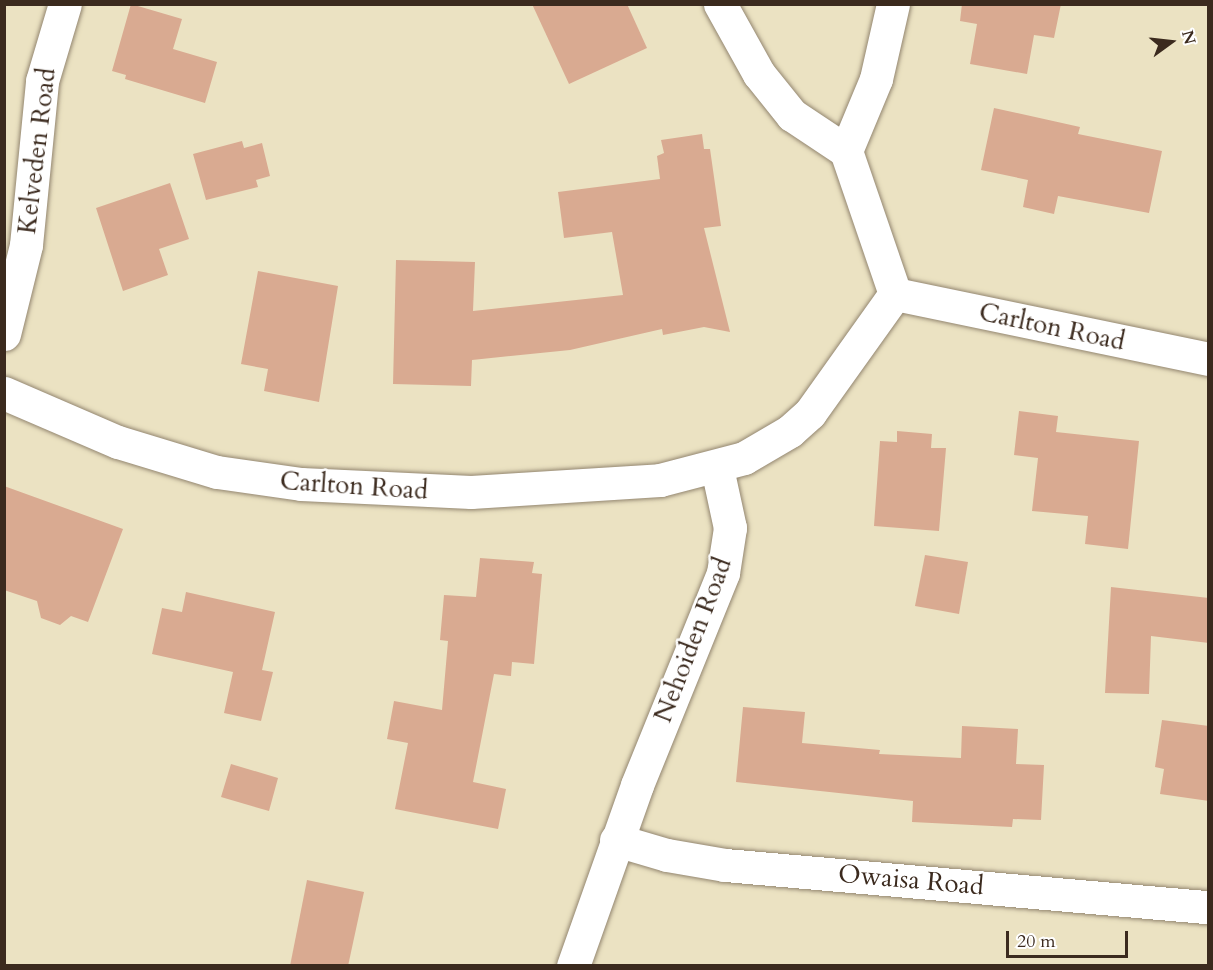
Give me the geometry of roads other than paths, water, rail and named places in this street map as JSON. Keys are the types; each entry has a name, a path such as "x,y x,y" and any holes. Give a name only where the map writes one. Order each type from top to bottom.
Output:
{"street":[{"name":"Kelveden Road","path":"4,334 26,245 42,81 64,4"},
{"path":"717,468 769,445 810,412 895,294 846,151 792,116 753,64 720,4"},
{"path":"846,151 876,79 893,4"},
{"name":"Carlton Road","path":"895,294 1209,359"},
{"name":"Carlton Road","path":"4,393 155,455 217,472 301,484 471,492 627,483 717,468"},
{"name":"Nehoiden Road","path":"573,966 616,840 723,573 730,528 717,468"},
{"name":"Owaisa Road","path":"616,840 667,855 725,865 1209,907"}]}
